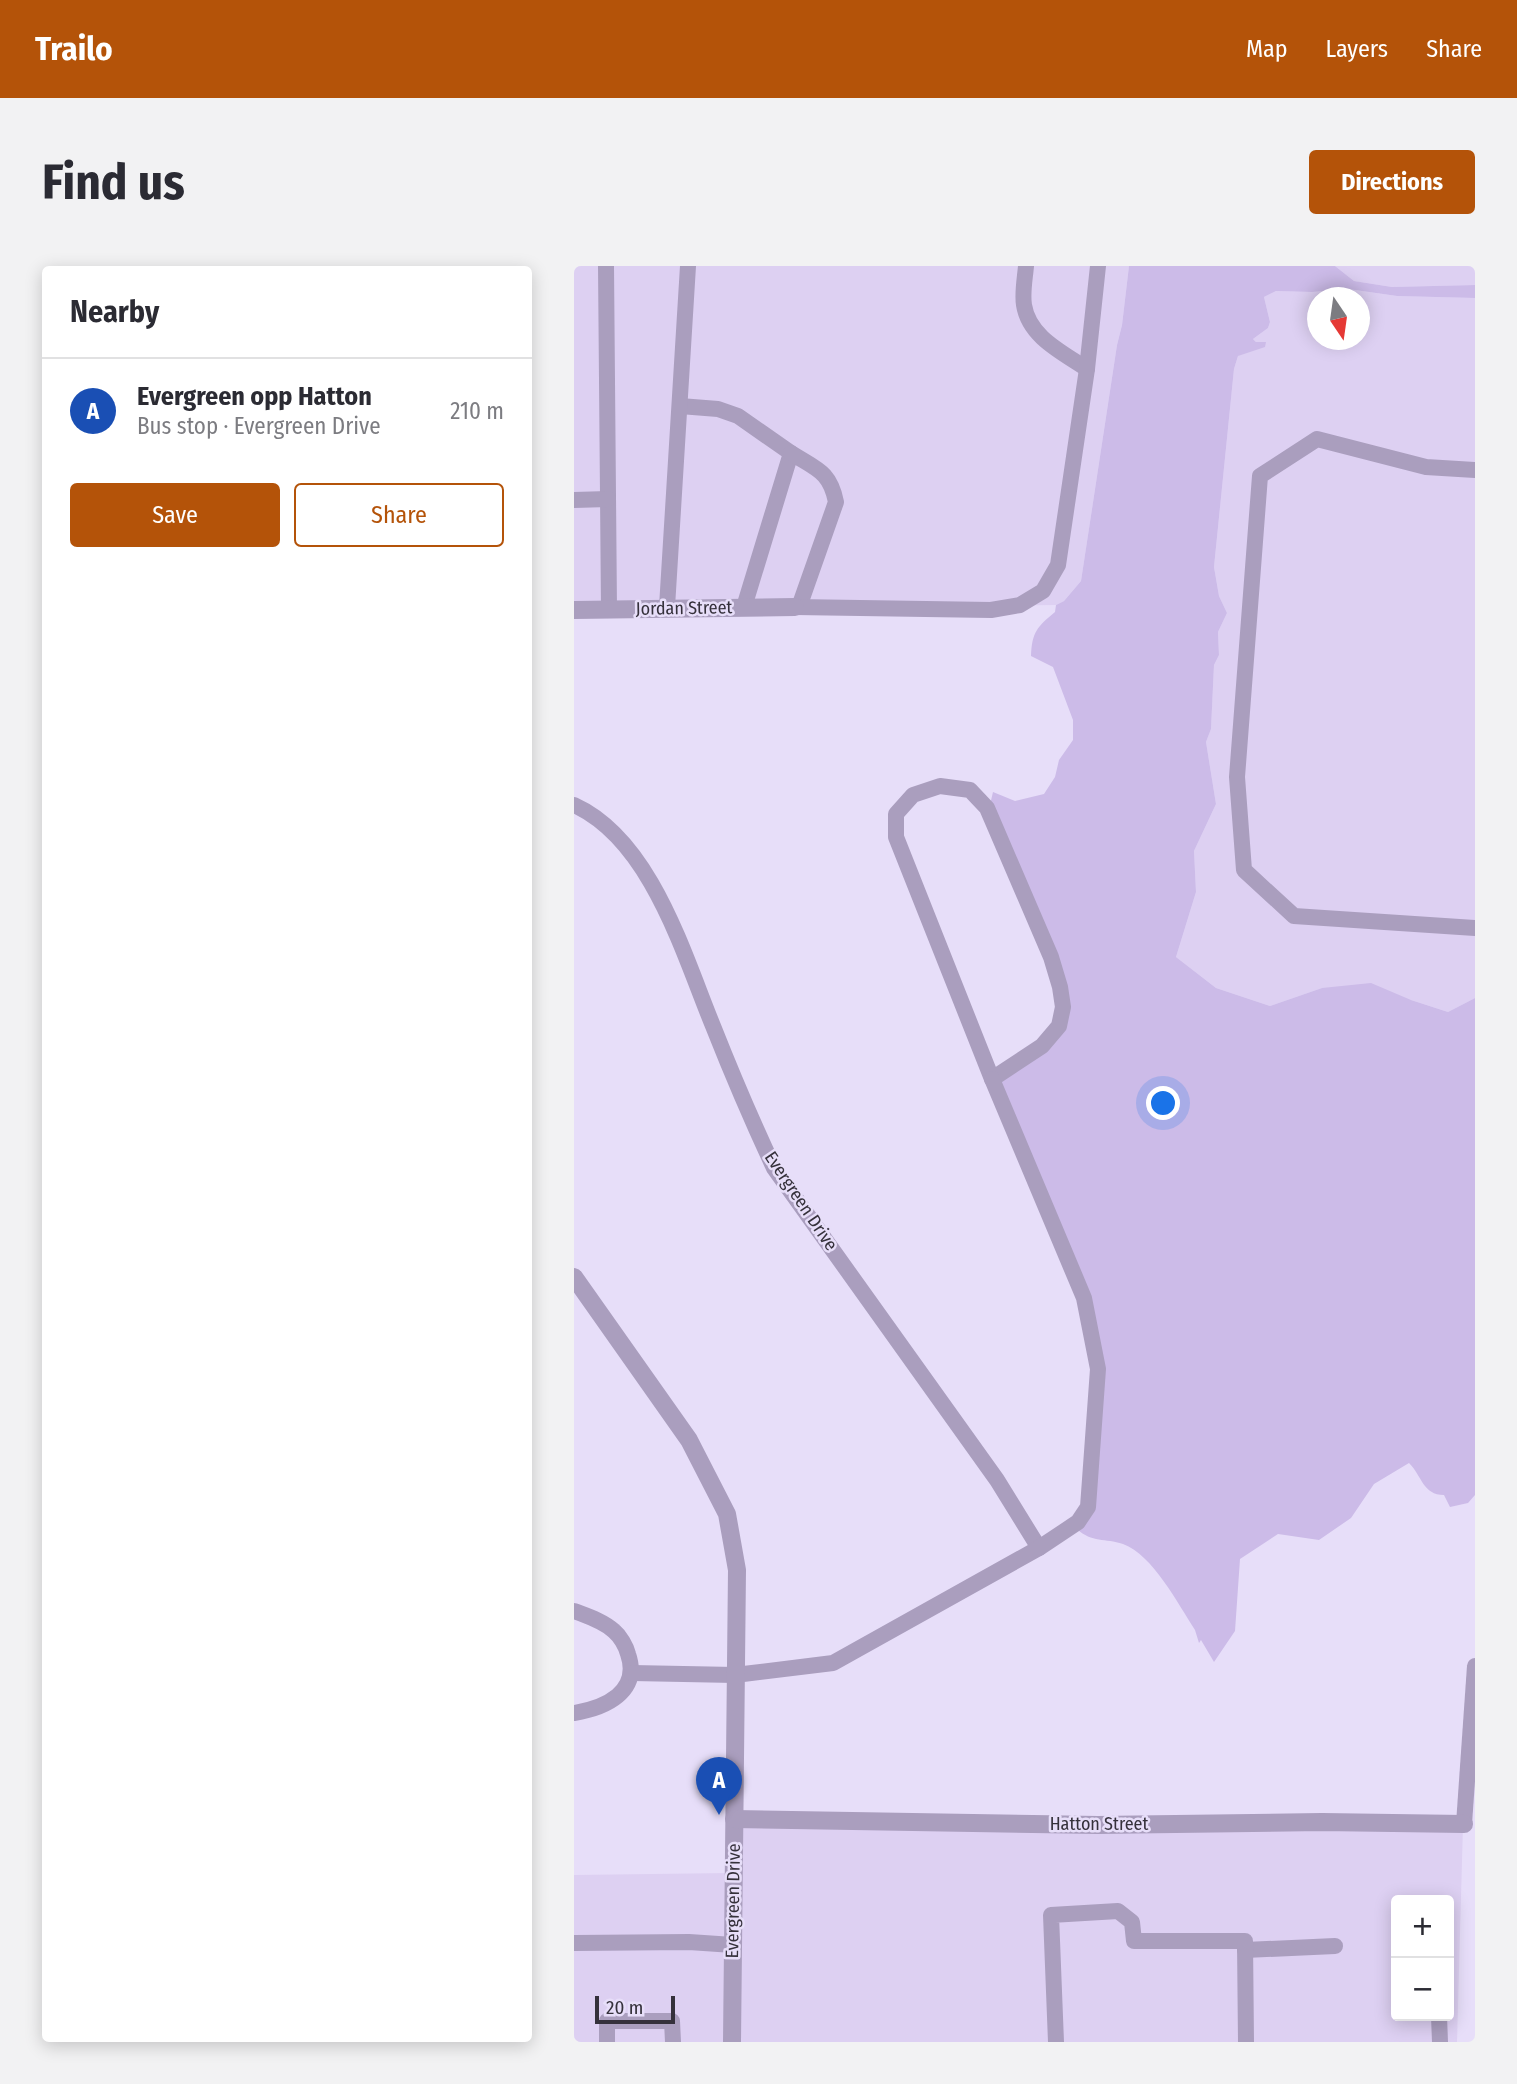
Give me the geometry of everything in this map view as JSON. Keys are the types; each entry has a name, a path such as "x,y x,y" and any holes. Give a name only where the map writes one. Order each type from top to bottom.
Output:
{"street":[{"name":"Jordan Street","path":"574,610 797,607"},
{"name":"Evergreen Drive","path":"574,1277 689,1440 727,1514 737,1570 732,2042"},
{"name":"Hatton Street","path":"734,1819 1098,1825 1322,1822 1464,1824"}],"lane":[{"path":"607,266 609,609"},
{"path":"667,607 688,266"},
{"path":"1026,266 1023,303 1029,323 1041,337 1087,369"},
{"path":"680,406 718,409 738,416 826,475 833,486 836,502 797,607 991,610 1020,606 1043,591 1058,565 1087,369 1098,266"},
{"path":"1475,470 1426,467 1317,439 1260,476 1237,777 1244,870 1294,916 1475,928"},
{"path":"744,607 791,453"},
{"path":"574,499 608,499"},
{"path":"632,1673 735,1675 833,1663 1039,1548 1078,1522 1088,1507 1098,1368 1084,1297 992,1079 897,837 896,814 913,795 940,786 970,790 987,808 1051,957 1060,987 1063,1007 1059,1026 1042,1046 992,1079"},
{"name":"Evergreen Drive","path":"574,805 615,835 645,871 668,916 749,1115 774,1168 989,1469 1039,1548"},
{"path":"574,1611 593,1618 614,1631 626,1648 632,1673 623,1692 595,1709 574,1713"},
{"path":"1464,1824 1475,1666"},
{"path":"1056,2042 1051,1915 1118,1912 1132,1922 1134,1941 1245,1941 1247,2042"},
{"path":"574,1944 689,1942 733,1945"},
{"path":"1245,1950 1335,1946"},
{"path":"607,2042 607,2021 672,2021 673,2042"},
{"path":"1439,2021 1440,2042"}],"shaded area":[{"path":"574,266 1129,266 1081,581 1064,601 1056,605 574,611"},
{"path":"1129,266 1335,266 1354,281 1392,287 1475,285 1475,298 1397,296 1370,292 1370,287 1307,287 1307,292 1276,291 1264,297 1270,322 1268,328 1253,339 1256,342 1266,342 1265,347 1238,356 1234,369 1214,567 1219,596 1227,613 1218,632 1219,655 1214,665 1211,729 1206,742 1216,804 1194,851 1196,892 1176,957 1216,988 1270,1006 1322,988 1371,983 1448,1012 1475,998 1475,1495 1468,1503 1450,1507 1444,1495 1427,1488 1409,1463 1374,1484 1351,1518 1319,1540 1278,1534 1240,1559 1235,1631 1214,1662 1201,1640 1199,1643 1195,1630 1173,1594 1145,1558 1123,1544 1093,1538 1077,1529 1097,1418 1084,1294 995,1080 1045,1046 1064,1001 989,809 993,792 1015,801 1044,794 1055,777 1059,760 1073,740 1073,720 1053,667 1031,656 1034,635 1040,626 1055,612 1056,605 1064,601 1081,581"},
{"path":"1335,266 1475,266 1475,285 1392,287 1354,281"},
{"path":"1276,291 1307,292 1307,350 1370,350 1370,292 1397,296 1475,298 1475,998 1448,1012 1411,1000 1322,988 1270,1006 1216,988 1176,957 1196,892 1194,851 1216,804 1206,742 1211,729 1214,665 1219,655 1218,632 1227,613 1219,596 1214,567 1234,369 1238,356 1256,342 1253,339 1268,328 1270,322 1264,297"},
{"path":"733,1818 1463,1825 1457,2042 574,2042 574,1875 730,1873"}],"place":[{"name":"Evergreen opp Hatton","path":"719,1815"}]}
